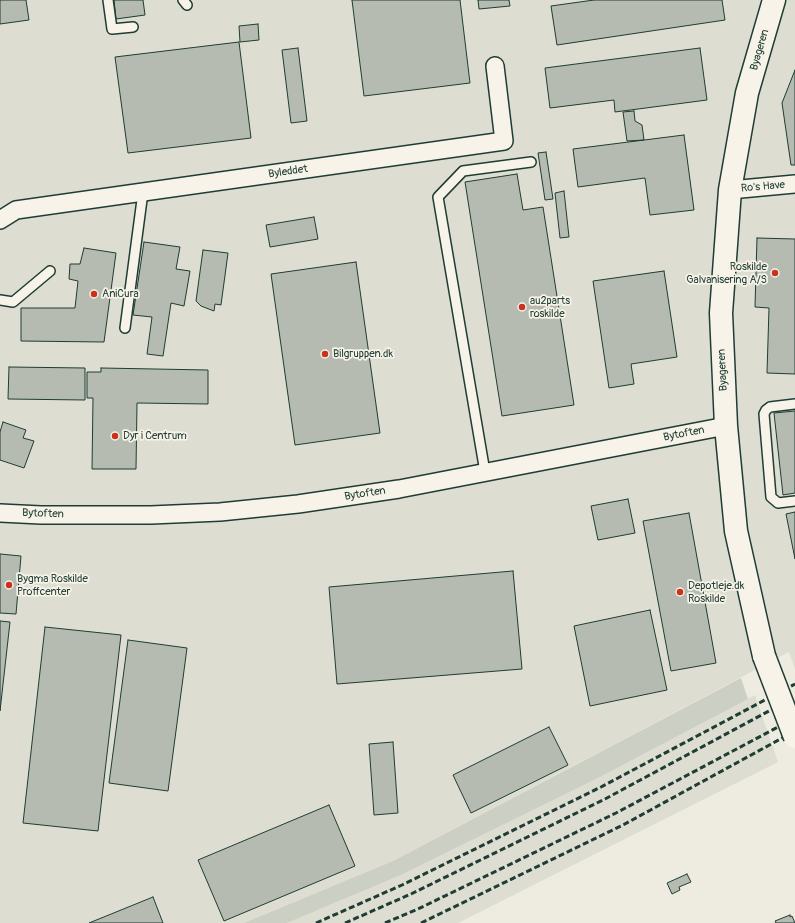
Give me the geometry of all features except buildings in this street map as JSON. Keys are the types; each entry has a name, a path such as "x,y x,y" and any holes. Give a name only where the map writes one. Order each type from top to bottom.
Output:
{"street":[{"name":"Byageren","path":"774,0 747,93 730,190 721,313 726,426 736,531 764,656 795,737"},
{"name":"Byleddet","path":"0,220 16,210 504,141 495,66"},
{"name":"Ro's Have","path":"730,190 795,184"},
{"name":"Bytoften","path":"0,513 56,515 151,515 220,512 298,504 399,488 726,426"}],"lane":[{"path":"108,0 112,29 134,27"},
{"path":"485,472 438,197 463,171 531,162"},
{"path":"125,328 143,192"},
{"path":"0,300 13,302 50,271"},
{"path":"795,404 770,407 764,414 771,497 778,503 795,501"}],"shaded area":[{"path":"0,0 795,0 795,669 789,652 393,861 244,923 0,923"},
{"path":"741,678 748,699 596,779 401,875 287,923 244,923 393,861"},
{"path":"755,695 778,762 458,923 287,923 401,875 596,779"}],"railway":[{"path":"316,923 402,885 601,787 795,684"},
{"path":"345,923 411,894 605,799 795,697"},
{"path":"385,923 418,909 616,813 795,718"},
{"path":"421,923 623,825 795,731"}],"place":[{"name":"Roskilde Galvanisering A/S","path":"775,273"},
{"name":"AniCura","path":"94,294"},
{"name":"au2parts roskilde","path":"522,307"},
{"name":"Bilgruppen.dk","path":"325,354"},
{"name":"Dyr i Centrum","path":"115,436"},
{"name":"Bygma Roskilde Proffcenter","path":"9,585"},
{"name":"Depotleje.dk Roskilde","path":"680,592"}]}
